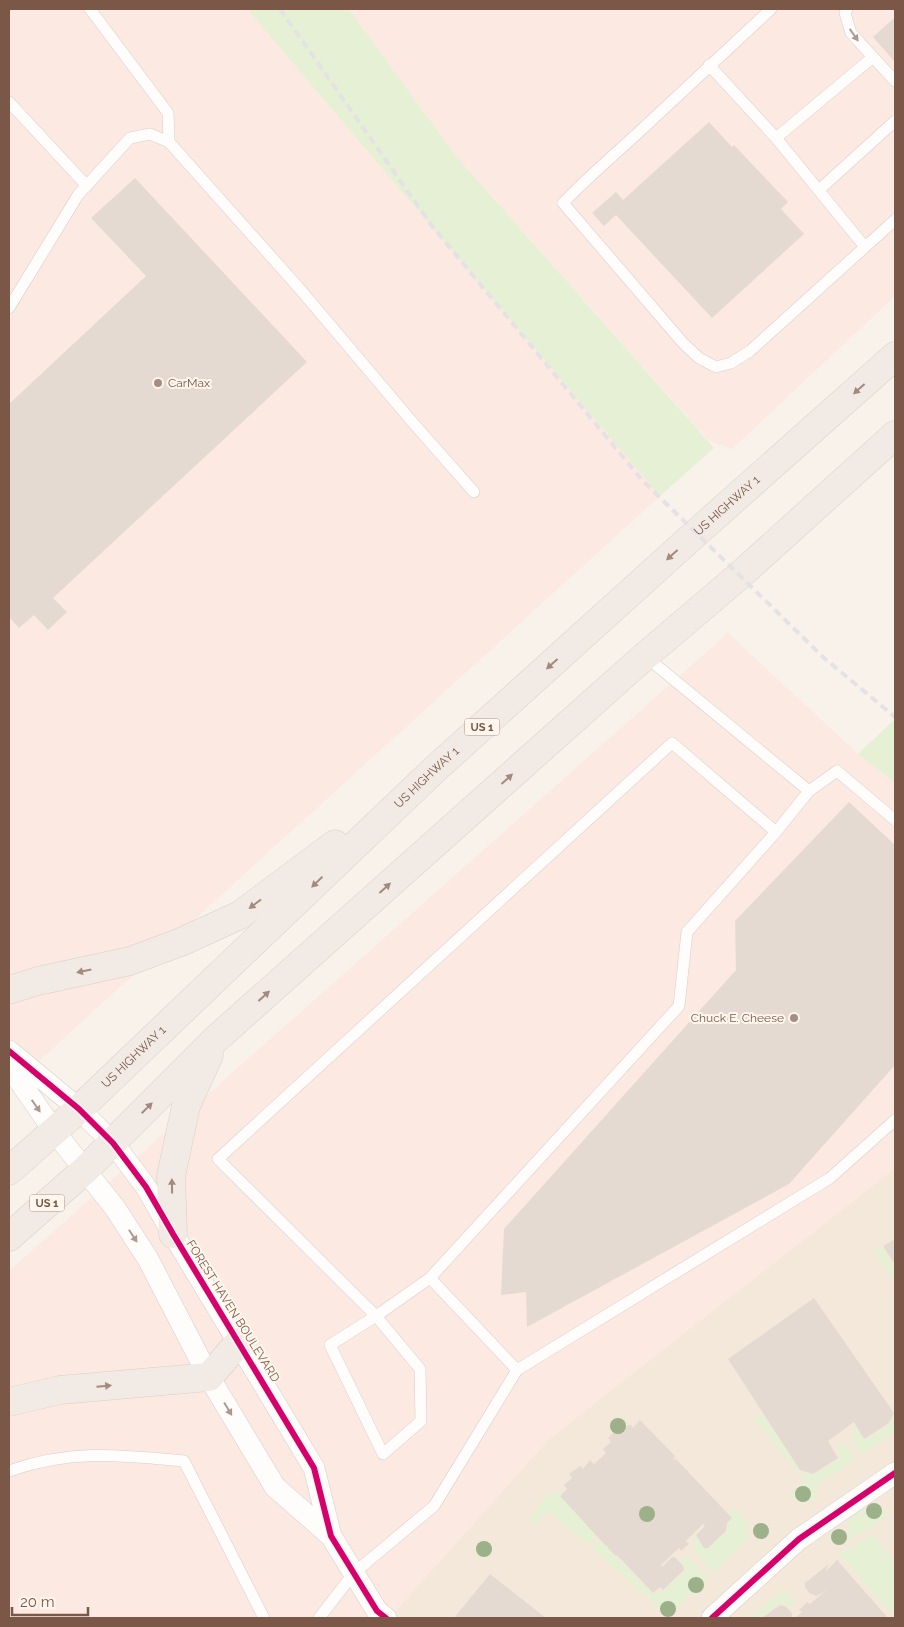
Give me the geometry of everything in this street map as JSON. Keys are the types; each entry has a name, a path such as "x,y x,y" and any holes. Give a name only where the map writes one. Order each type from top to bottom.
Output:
{"highway":[{"name":"US HIGHWAY 1","path":"79,1109 434,770 895,356"},
{"name":"US 1","path":"9,1237 85,1170 216,1039 645,656 739,576 895,435"},
{"path":"9,990 38,981 130,961 181,942 240,915 434,770"},
{"path":"9,1004 38,981"},
{"path":"172,1234 171,1176 186,1106 216,1039"},
{"name":"US 1","path":"9,1171 79,1109"},
{"path":"9,1402 60,1390 209,1378 239,1342"}],"street":[{"name":"FOREST HAVEN BOULEVARD","path":"9,1051 79,1109 113,1143 146,1187 172,1234 314,1468 331,1536"},
{"name":"FOREST HAVEN BOULEVARD","path":"9,1066 54,1132 116,1208 148,1259 209,1378 275,1487 331,1536 377,1611 386,1618"},
{"path":"712,1618 799,1540 895,1473"}],"lane":[{"path":"90,9 168,113 169,142"},
{"path":"771,9 562,203 683,343 698,358 716,367 731,363 750,351 895,220"},
{"path":"847,9 845,13 851,33 895,81"},
{"path":"776,138 873,57"},
{"path":"709,66 776,138 865,247"},
{"path":"9,102 87,186"},
{"path":"819,190 895,121"},
{"path":"9,308 78,195 130,138 150,134 169,142 299,288 474,492"},
{"path":"645,656 809,791"},
{"path":"776,832 672,743 218,1159 376,1316 420,1369 421,1421 383,1454 330,1345 376,1316 430,1278 679,1006 687,932 776,832 809,791 837,771 895,820"},
{"path":"319,1618 354,1573 434,1506 517,1370 830,1178 895,1120"},
{"path":"430,1278 517,1370"},
{"path":"9,1471 33,1462 66,1456 110,1455 184,1461 264,1618"}],"shaded area":[{"path":"9,9 247,9 660,496 9,1088"},
{"path":"349,9 895,9 895,296 732,449 708,440 455,155"},
{"path":"728,633 858,754 895,783 895,1168 549,1439 389,1618 9,1618 9,1271"},
{"path":"895,1168 895,1618 389,1618 549,1439"}],"green space":[{"path":"247,9 349,9 455,155 714,448 660,496"},
{"path":"895,719 895,783 858,754"},
{"path":"881,1245 895,1271 895,1283 874,1252"},
{"path":"895,1413 895,1432 861,1455 850,1438 855,1434 851,1426 854,1424 864,1440 890,1424"},
{"path":"763,1414 804,1476 811,1471 815,1474 839,1459 838,1445 843,1442 853,1455 852,1457 855,1461 817,1485 817,1497 806,1502 795,1500 788,1495 805,1481 754,1419"},
{"path":"555,1489 596,1535 587,1545 548,1511 536,1523 531,1523 529,1520 548,1492 554,1497"},
{"path":"866,1508 884,1512 887,1516 848,1540 850,1518"},
{"path":"736,1509 750,1526 746,1532 748,1540 713,1573 693,1550 697,1545 692,1539 696,1535 696,1539 704,1547 723,1535 730,1527 727,1525 732,1518 728,1513"},
{"path":"874,1534 895,1564 895,1609 891,1613 838,1554"},
{"path":"601,1539 651,1593 662,1592 686,1570 680,1560 686,1555 709,1576 668,1616 591,1548"},
{"path":"784,1589 795,1603 792,1606 780,1603 761,1618 748,1618"}],"building":[{"path":"895,17 895,62 873,37"},
{"path":"709,122 732,147 734,145 788,202 781,209 804,234 712,318 616,215 604,226 592,213 616,192 623,200"},
{"name":"CarMax","path":"135,178 307,362 53,598 67,612 48,630 34,615 19,628 9,617 9,404 146,276 91,218"},
{"name":"Chuck E. Cheese","path":"849,802 895,845 895,1065 789,1184 527,1327 526,1292 501,1295 504,1229 736,970 735,921"},
{"path":"895,1239 895,1264 883,1246"},
{"path":"814,1298 894,1413 889,1423 864,1439 854,1422 828,1441 838,1458 813,1474 800,1470 728,1359"},
{"path":"640,1420 675,1456 673,1460 676,1459 732,1518 727,1523 726,1531 708,1548 704,1548 696,1535 705,1526 703,1524 686,1541 689,1544 681,1551 679,1548 661,1565 662,1567 672,1557 676,1558 684,1570 663,1590 660,1587 653,1593 560,1496 567,1489 564,1485 572,1478 569,1474 580,1466 583,1469 590,1460 594,1464 606,1453 603,1449 611,1442 608,1438 613,1433 619,1428 621,1432 628,1425 631,1425 633,1428"},
{"path":"837,1560 888,1618 795,1618 802,1612 799,1610 807,1602 810,1604 827,1589 817,1596 809,1593 805,1583 829,1564 825,1572"},
{"path":"490,1574 546,1618 454,1618"},
{"path":"780,1605 786,1607 792,1613 792,1618 762,1618"}],"railway":[{"path":"280,9 432,226 642,480 823,657 895,717"}],"cycle path":[{"path":"9,1051 79,1109 113,1143 146,1187 314,1468 331,1536 377,1611 386,1618"},
{"path":"712,1618 799,1539 895,1473"}],"place":[{"name":"CarMax","path":"158,383"},
{"name":"Chuck E. Cheese","path":"794,1018"}]}
